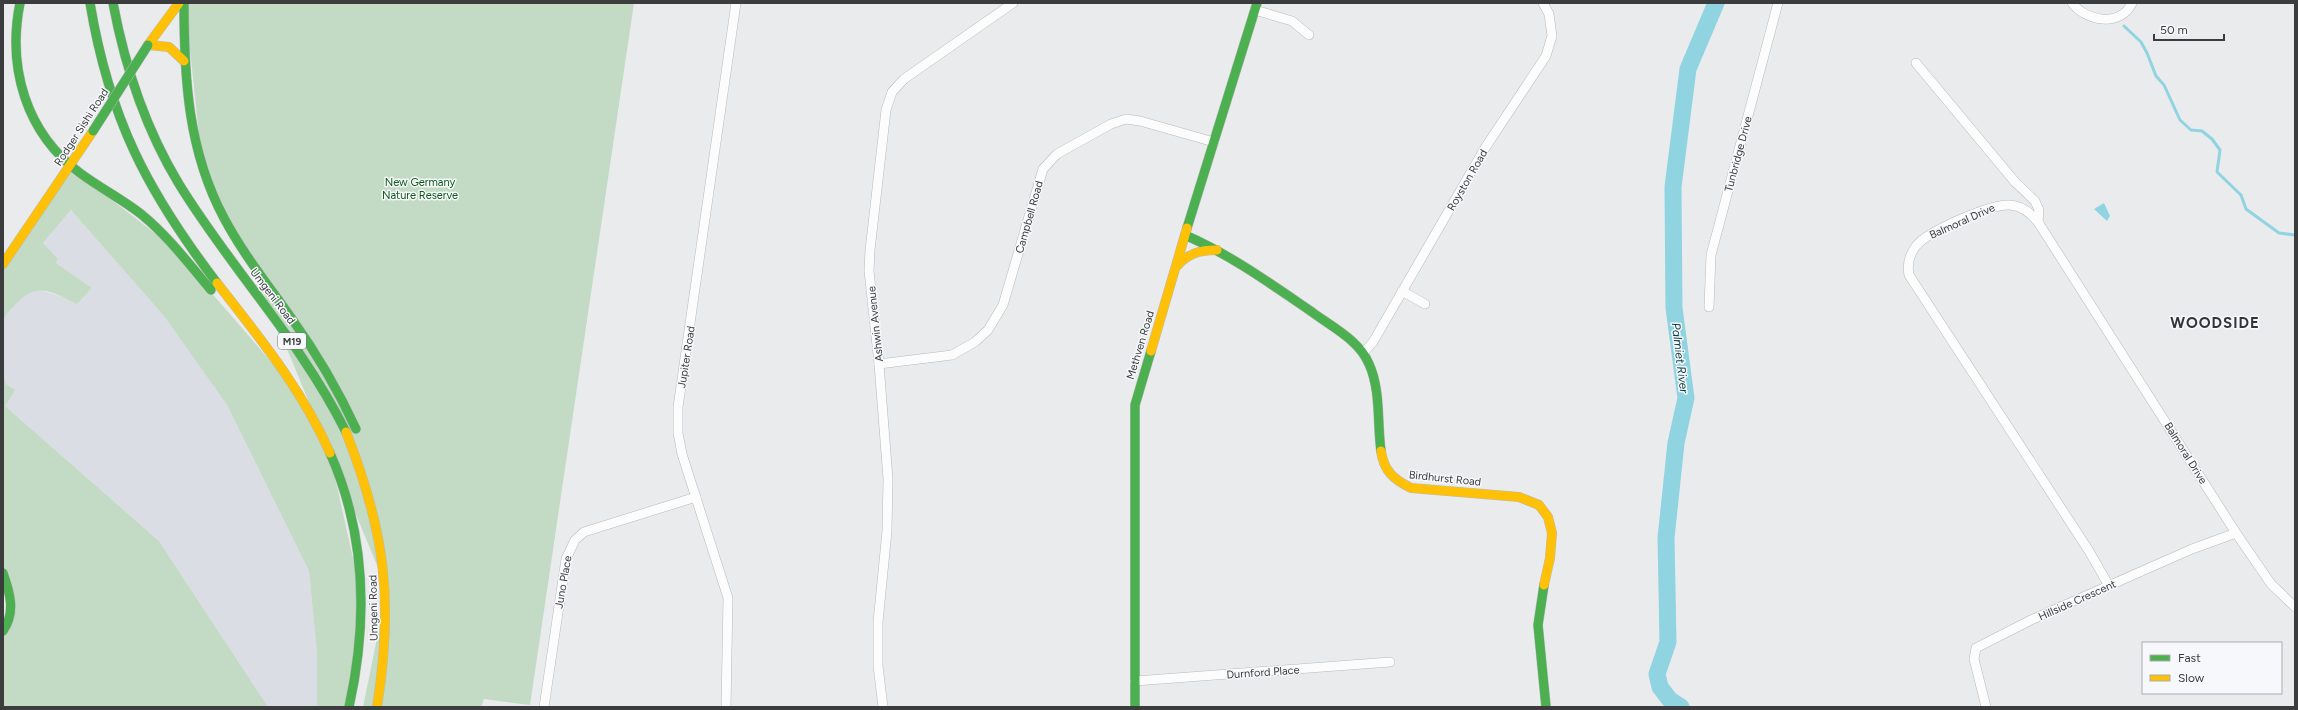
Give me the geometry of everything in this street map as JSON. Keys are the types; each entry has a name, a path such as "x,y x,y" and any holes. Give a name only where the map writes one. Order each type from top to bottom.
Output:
{"main road":[{"path":"20,3 15,34 15,53 23,94 36,124 71,166 127,202 149,220 273,363 319,426"},
{"name":"Umgeni Road","path":"90,3 106,81 121,124 143,171 170,217 297,389 319,426 335,465 355,538 361,586 361,629 357,669 349,707"},
{"name":"Umgeni Road","path":"113,3 123,51 133,85 164,158 205,222 321,383 344,426 361,465 382,543 387,590 386,640 377,707"},
{"name":"Rodger Sishi Road","path":"3,264 71,166 148,45 179,3"},
{"path":"184,3 184,60 192,125 213,195 236,238 303,333 333,381 360,438"},
{"name":"Methven Road","path":"1135,707 1135,405 1185,235 1256,6"},
{"path":"148,45 165,45 177,51 184,60"},
{"name":"Birdhurst Road","path":"1185,235 1218,250 1354,343 1363,353 1374,375 1378,400 1381,456 1390,478 1400,485 1411,488 1519,497 1532,500 1540,505 1546,513 1550,524 1552,540 1541,595 1538,625 1546,707"},
{"path":"1176,267 1183,258 1195,252 1218,250"},
{"path":"383,515 386,536 387,590"},
{"path":"3,573 12,599 12,613 3,631"}],"street":[{"name":"Jupiter Road","path":"726,707 728,598 682,454 678,434 678,407 736,3"},
{"name":"Ashwin Avenue","path":"883,707 878,666 878,622 887,531 888,479 879,364 869,271 870,250 889,99 896,86 912,72 1012,3"},
{"name":"Royston Road","path":"1363,353 1373,342 1485,148 1546,56 1552,36 1549,14 1543,3"},
{"name":"Tunbridge Drive","path":"1709,307 1711,255 1778,3"},
{"path":"2072,3 2082,13 2090,17 2106,20 2123,14 2132,3"},
{"path":"1256,6 1292,20 1309,34"},
{"path":"1916,63 2015,182 2035,201 2039,210 2038,222"},
{"name":"Campbell Road","path":"879,364 952,355 962,350 988,330 1003,305 1040,177 1052,158 1111,124 1126,119 1140,120 1214,142"},
{"name":"Balmoral Drive","path":"2109,586 2088,551 1909,275 1908,263 1911,254 1921,241 1983,209 1998,205 2012,205 2026,210 2038,222 2236,533 2271,584 2295,607"},
{"path":"1402,291 1425,304"},
{"name":"Juno Place","path":"544,707 566,559 575,540 584,532 696,497"},
{"name":"Hillside Crescent","path":"1986,707 1974,660 1976,648 2032,620 2192,549 2236,533"},
{"name":"Durnford Place","path":"1135,681 1390,662"}],"shaded area":[{"path":"71,210 164,316 227,405 309,571 317,653 317,707 268,707 159,541 5,406 6,384 3,372 3,321 5,315 28,292 37,289 60,296 77,304 92,288 56,263 58,259 43,243"}],"green space":[{"name":"New Germany Nature Reserve","path":"185,3 634,3 530,705 484,699 481,707 363,707 387,589 249,258 202,162"},
{"path":"71,168 171,246 273,364 317,427 333,468 360,590 348,707 317,707 317,653 309,571 227,405 164,316 71,210 43,243 58,259 56,263 92,288 77,304 46,291 32,292 25,296 7,313 3,321 3,266"},
{"path":"3,372 6,384 15,390 5,406 159,541 268,707 3,707 3,633 10,622 3,571"}],"water":[{"path":"2104,203 2110,216 2107,221 2094,209"}],"waterway":[{"name":"Palmiet River","path":"1681,707 1670,700 1660,687 1657,674 1668,642 1666,538 1676,443 1686,398 1674,308 1673,187 1688,69 1716,3"},
{"path":"2124,26 2141,42 2156,76 2164,85 2180,120 2191,130 2202,131 2212,139 2220,150 2217,172 2241,195 2246,209 2279,233 2295,235"}],"traffic: fast":[{"path":"20,3 16,51 19,75 25,97 34,119 46,139 61,157 80,173 134,209 151,223 178,250 211,290"},
{"path":"90,3 98,44 108,82 120,118 134,152 170,217 217,283"},
{"path":"113,3 130,74 146,119 167,163 199,215 308,367 346,432"},
{"path":"184,3 185,59 190,114 203,167 212,193 239,244 301,332 318,359 342,400 356,429"},
{"path":"1187,228 1257,3"},
{"path":"93,131 148,45"},
{"path":"1185,235 1235,261 1266,281 1336,329 1359,348 1369,364 1373,374 1377,396 1381,451"},
{"path":"1135,707 1135,405 1151,351"},
{"path":"330,453 342,484 351,515 357,546 360,578 361,610 359,642 349,707"},
{"path":"3,573 10,595 11,610 7,624 3,631"},
{"path":"1544,585 1538,625 1546,707"}],"traffic: slow":[{"path":"148,45 179,3"},
{"path":"148,45 169,47 184,61"},
{"path":"3,264 93,131"},
{"path":"1151,351 1187,228"},
{"path":"1177,266 1190,255 1217,250"},
{"path":"217,283 279,364 293,385 319,430 330,453"},
{"path":"346,432 370,502 382,567 385,600 385,633 377,707"},
{"path":"1381,451 1384,464 1390,474 1411,488 1519,497 1539,505 1548,517 1552,533 1550,558 1544,585"}],"district":[{"name":"WOODSIDE","path":"2215,323"}]}
